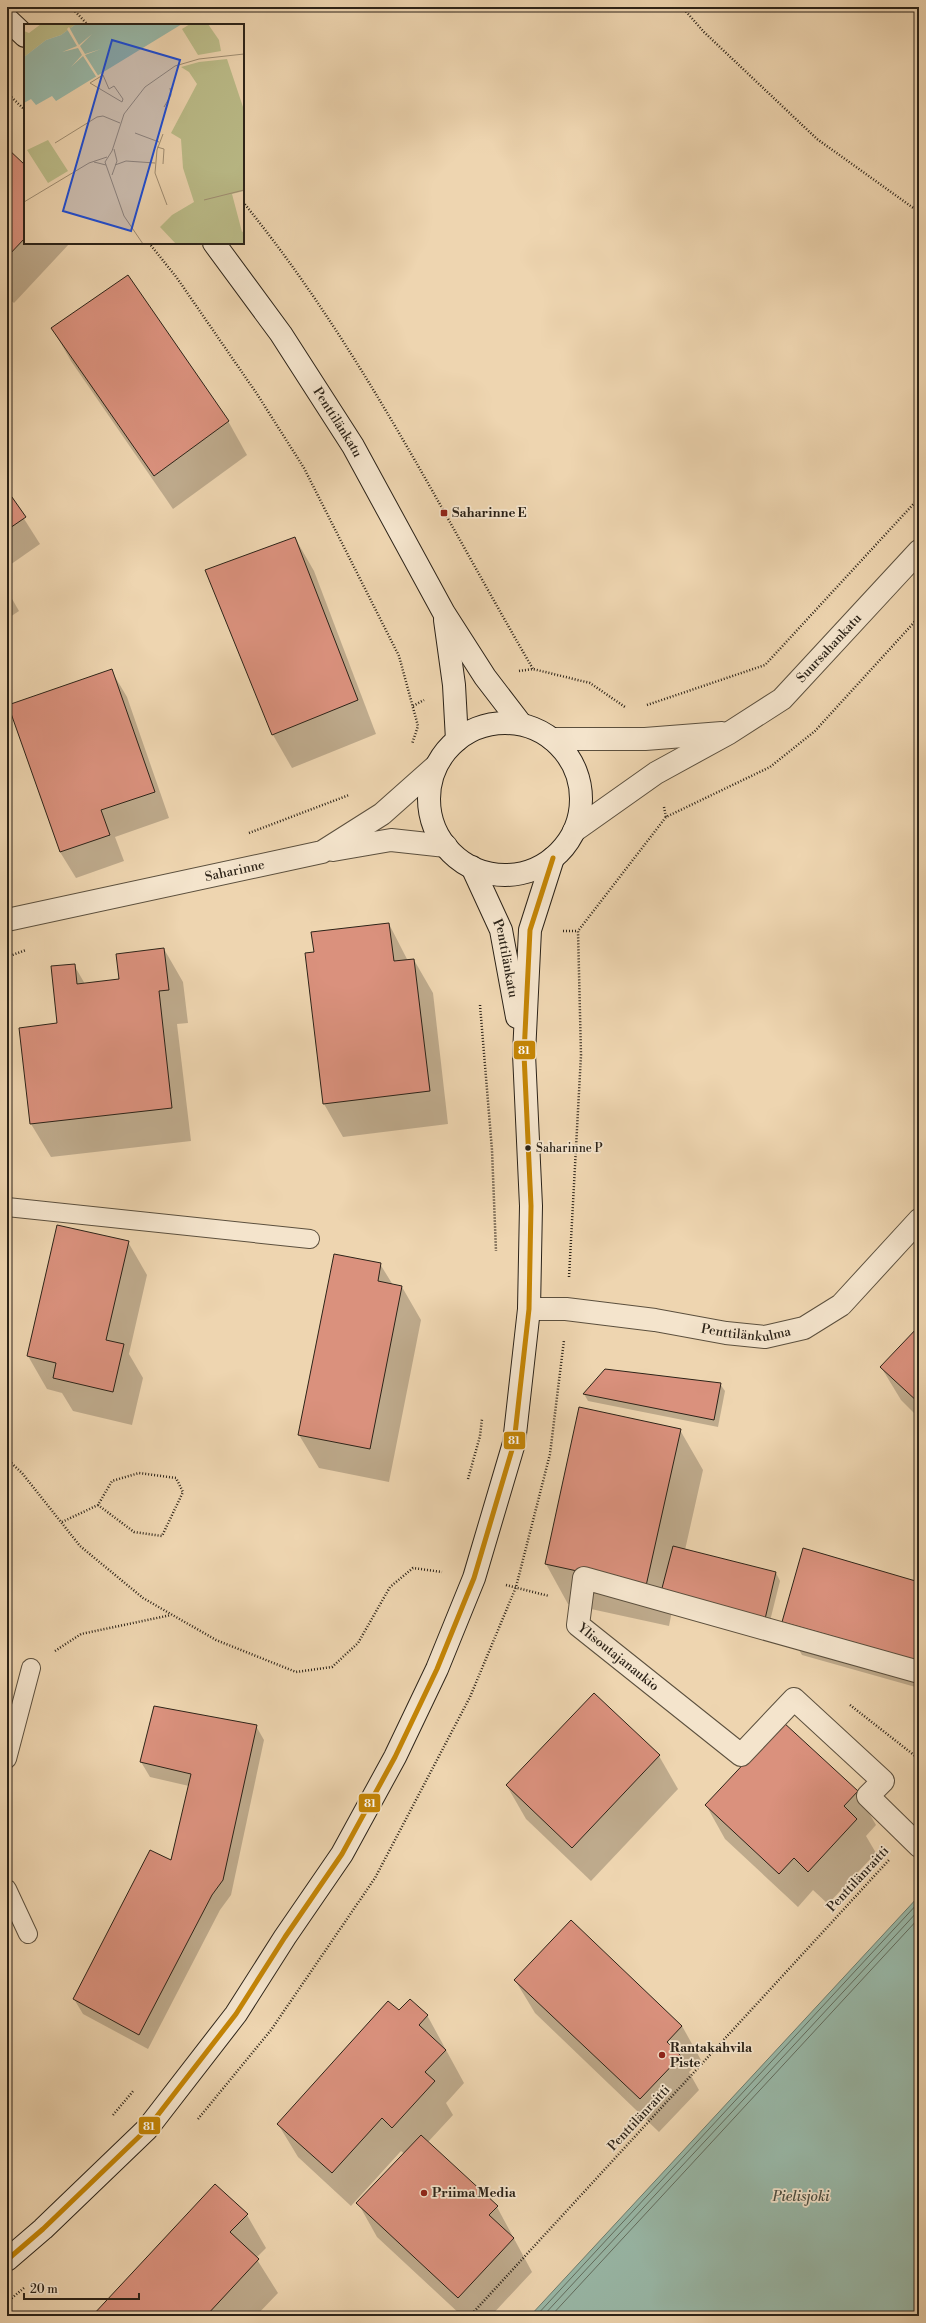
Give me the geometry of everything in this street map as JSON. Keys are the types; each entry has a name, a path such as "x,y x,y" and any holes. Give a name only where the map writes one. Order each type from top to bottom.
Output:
{"street":[{"path":"7,19 24,35"},
{"name":"Penttilänkatu","path":"215,244 281,334 353,446 444,613 485,677 521,724"},
{"name":"Suursahankatu","path":"574,831 656,773 729,732 782,699 919,551"},
{"path":"444,613 454,685 457,740"},
{"path":"488,724 521,724 538,730 552,739 564,750 574,765 579,781 581,798 579,815 574,831 565,846 553,858 539,867 506,875 489,873 472,868 458,858 446,846 433,821 429,799 431,782 436,766 445,752 457,740 472,730 488,724"},
{"name":"Suursahankatu","path":"552,739 645,739 729,732"},
{"name":"Saharinne","path":"7,920 322,852 382,814 436,766"},
{"path":"322,852 391,840 446,846"},
{"name":"Penttilänkatu","path":"7,2260 49,2224 147,2129 236,2014 285,1937 342,1854 395,1757 437,1669 474,1578 514,1443 529,1309 531,1206 524,1054 530,930 553,858"},
{"name":"Penttilänkatu","path":"472,868 501,930 524,1054"},
{"name":"Penttilänkulma","path":"529,1309 566,1309 655,1320 726,1333 765,1337 804,1328 841,1305 919,1220"},
{"name":"Ylisoutajanaukio","path":"914,1842 868,1796 883,1781 794,1699 741,1756 578,1625 584,1578 919,1672"}],"lane":[{"path":"7,1207 310,1239"},
{"path":"7,1759 31,1668"},
{"path":"7,1889 28,1934"}],"path":[{"path":"71,7 87,24"},
{"path":"682,7 704,32 817,139 919,212"},
{"path":"7,93 24,109"},
{"path":"244,203 336,329 396,429 533,669"},
{"path":"150,244 177,278 257,394 304,468 399,656 418,726 410,749"},
{"path":"646,706 765,665 919,498"},
{"path":"193,2124 271,2030 375,1878 470,1697 516,1587 550,1454 566,1309 581,1055 578,931 666,817 775,762 815,731 919,617"},
{"path":"245,834 350,795"},
{"path":"7,957 29,949"},
{"path":"480,998 485,1050 496,1252"},
{"path":"467,1482 480,1436 483,1412"},
{"path":"7,1459 22,1473 86,1551 143,1598 216,1640 296,1672 332,1667 358,1643 390,1587 413,1568 474,1578 516,1587 581,1605"},
{"path":"62,1522 98,1506 112,1481 139,1473 176,1478 183,1492 162,1536 134,1532 98,1506"},
{"path":"438,1579 443,1564"},
{"path":"31,1668 81,1634 171,1615"},
{"path":"845,1702 919,1759"},
{"name":"Penttilänraitti","path":"470,2316 914,1842"},
{"path":"112,2116 136,2088"},
{"path":"7,2302 26,2287"}],"water":[{"name":"Pielisjoki","path":"919,1896 919,2316 530,2316"}],"building":[{"path":"7,148 24,164 24,239 7,257"},
{"path":"128,275 229,421 154,476 51,328"},
{"path":"7,490 26,517 7,530"},
{"path":"295,537 358,700 272,735 205,570"},
{"path":"112,669 155,792 101,810 110,835 60,852 8,705"},
{"path":"389,923 394,961 414,959 430,1091 323,1104 305,953 314,952 311,932"},
{"path":"164,948 169,990 159,991 172,1108 30,1124 19,1028 57,1023 51,966 75,964 77,984 119,979 116,954"},
{"path":"57,1225 129,1241 106,1340 124,1344 113,1392 53,1378 56,1363 27,1356"},
{"path":"334,1254 381,1263 378,1281 402,1286 370,1449 298,1435"},
{"path":"919,1326 919,1403 880,1367"},
{"path":"605,1369 721,1383 714,1420 583,1394"},
{"path":"579,1407 681,1429 646,1586 545,1564"},
{"path":"673,1546 776,1572 765,1619 661,1592"},
{"path":"803,1548 919,1582 919,1661 782,1622"},
{"path":"594,1693 660,1755 572,1848 506,1785"},
{"path":"154,1706 257,1725 223,1880 212,1895 139,2035 73,1999 150,1850 171,1860 191,1774 140,1762"},
{"path":"783,1722 858,1791 844,1806 857,1819 808,1872 794,1858 779,1874 705,1805"},
{"path":"571,1920 682,2026 667,2042 681,2056 640,2099 514,1980"},
{"path":"410,1999 428,2015 419,2025 446,2050 425,2072 435,2081 392,2128 382,2118 332,2173 277,2124 388,2001 399,2010"},
{"path":"421,2135 498,2206 489,2215 514,2238 458,2298 356,2203"},
{"path":"215,2184 248,2214 230,2232 259,2259 206,2316 92,2316"}],"transit line":[{"name":"81","path":"7,2260 43,2229 147,2129 236,2014 285,1937 342,1854 395,1757 437,1669 474,1578 514,1443 529,1309 531,1206 524,1054 530,930 553,858"}],"place":[{"name":"Saharinne E","path":"444,513"},
{"name":"Saharinne P","path":"528,1148"},
{"name":"Rantakahvila Piste","path":"662,2055"},
{"name":"Priima Media","path":"424,2193"}]}
